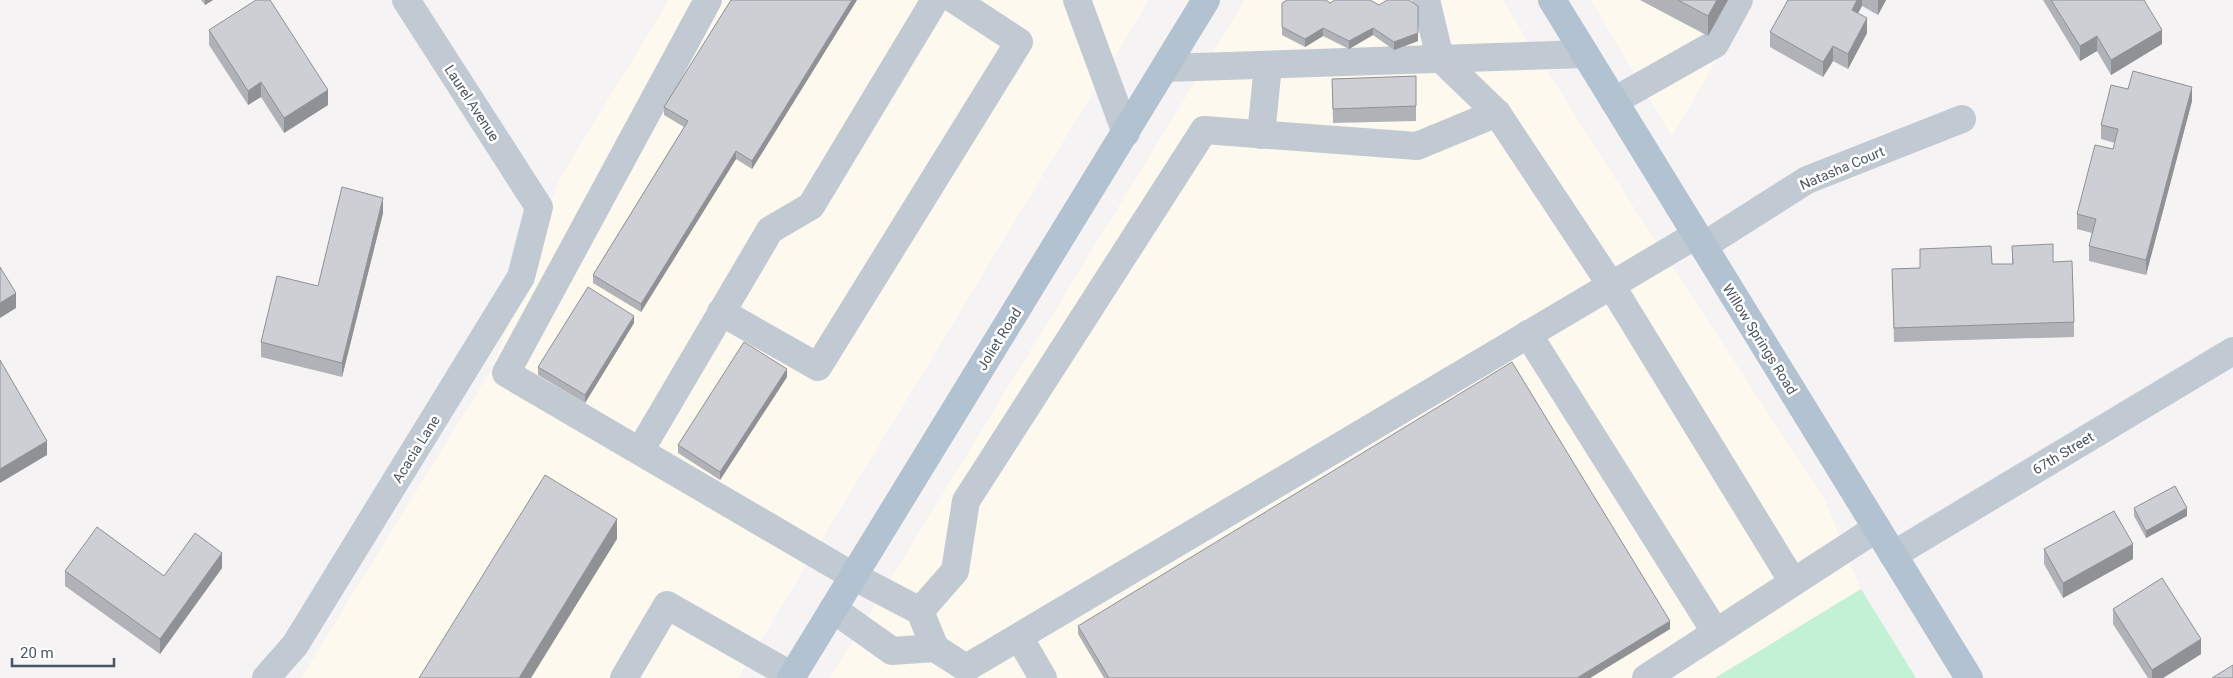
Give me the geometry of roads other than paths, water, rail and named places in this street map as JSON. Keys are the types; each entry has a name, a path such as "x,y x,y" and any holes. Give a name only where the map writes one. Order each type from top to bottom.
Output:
{"main road":[{"name":"Joliet Road","path":"791,677 1206,0"},
{"name":"Willow Springs Road","path":"1552,0 1969,678"}],"street":[{"name":"Laurel Avenue","path":"406,0 539,207"},
{"path":"708,0 506,373 853,576 920,611 936,648 958,673"},
{"path":"640,452 770,230 812,206 935,0"},
{"path":"721,312 818,367 1019,42 955,0"},
{"path":"1077,0 1126,133"},
{"path":"1426,0 1440,58 1497,113 1610,286 1793,582"},
{"path":"1614,101 1715,44 1739,0"},
{"path":"1164,68 1585,54"},
{"path":"1261,135 1268,64"},
{"path":"920,611 955,571 966,500 1204,130 1417,146 1497,113"},
{"name":"Natasha Court","path":"958,673 1610,286 1700,241 1807,180 1962,119"},
{"name":"Acacia Lane","path":"266,678 294,645 521,277 539,207"},
{"path":"1528,334 1716,633"},
{"name":"67th Street","path":"1893,555 2233,351"},
{"path":"1646,678 1877,528"},
{"path":"624,678 667,605 791,677"},
{"path":"833,609 892,651 936,648"},
{"path":"1020,637 1043,678"}]}
